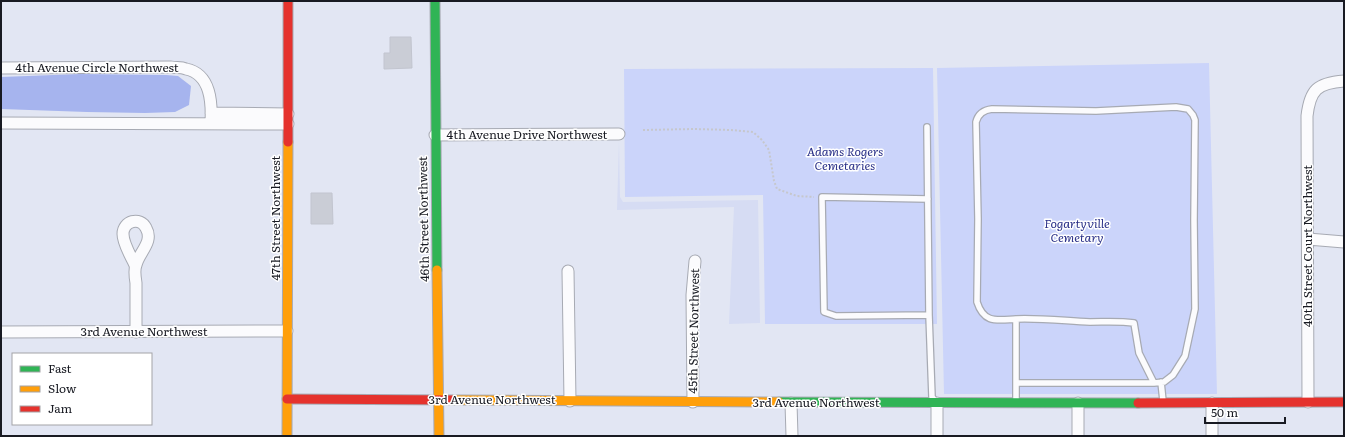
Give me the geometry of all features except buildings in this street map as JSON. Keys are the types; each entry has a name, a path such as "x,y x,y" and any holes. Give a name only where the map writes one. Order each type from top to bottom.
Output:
{"street":[{"name":"47th Street Northwest","path":"287,436 288,1"},
{"name":"46th Street Northwest","path":"435,1 434,29 439,436"},
{"name":"4th Avenue Circle Northwest","path":"1,68 186,69 198,75 206,85 209,91 211,118"},
{"name":"40th Street Court Northwest","path":"1308,402 1308,102 1314,91 1320,86 1344,81"},
{"path":"1,122 211,118 288,119"},
{"name":"4th Avenue Drive Northwest","path":"435,135 619,134"},
{"path":"1308,239 1344,242"},
{"name":"45th Street Northwest","path":"693,402 692,295 696,261"},
{"path":"135,265 136,332"},
{"path":"568,271 570,401"},
{"name":"3rd Avenue Northwest","path":"1,332 287,331"},
{"name":"3rd Avenue Northwest","path":"287,399 791,403 1344,402"},
{"path":"791,403 792,436"},
{"path":"937,403 937,436"},
{"path":"1078,403 1078,436"},
{"path":"1212,403 1212,436"}],"lane":[{"path":"1016,383 1164,382 1173,375 1185,356 1195,309 1195,120 1188,109 1176,107 1096,111 992,108 977,116 976,122 978,220 976,302 979,311 985,317 997,320 1030,318 1092,322 1118,321 1134,323 1139,353 1154,382"},
{"path":"927,127 929,315 932,397 937,403"},
{"path":"928,200 822,197 824,312 836,316 929,315"},
{"path":"1016,319 1016,403"},
{"path":"1161,382 1164,403"}],"path":[{"path":"643,130 694,129 753,132 762,140 769,150 774,181 777,189 797,196 822,197"}],"shaded area":[{"path":"80,74 178,76 191,86 189,105 175,112 145,113 1,109 1,77"},
{"path":"619,140 620,197 623,202 758,200 760,323 729,324 734,207 617,210"}],"green space":[{"name":"Fogartyville Cemetary","path":"1209,63 1217,394 944,394 937,68"},
{"name":"Adams Rogers Cemetaries","path":"933,68 937,324 765,324 763,195 625,197 624,69"}],"traffic: fast":[{"path":"435,1 437,270"},
{"path":"779,402 1138,403"}],"traffic: slow":[{"path":"287,436 288,142"},
{"path":"437,270 439,436"},
{"path":"454,400 779,402"}],"traffic: jam":[{"path":"288,1 288,142"},
{"path":"287,399 454,400"},
{"path":"1138,403 1344,402"}]}
